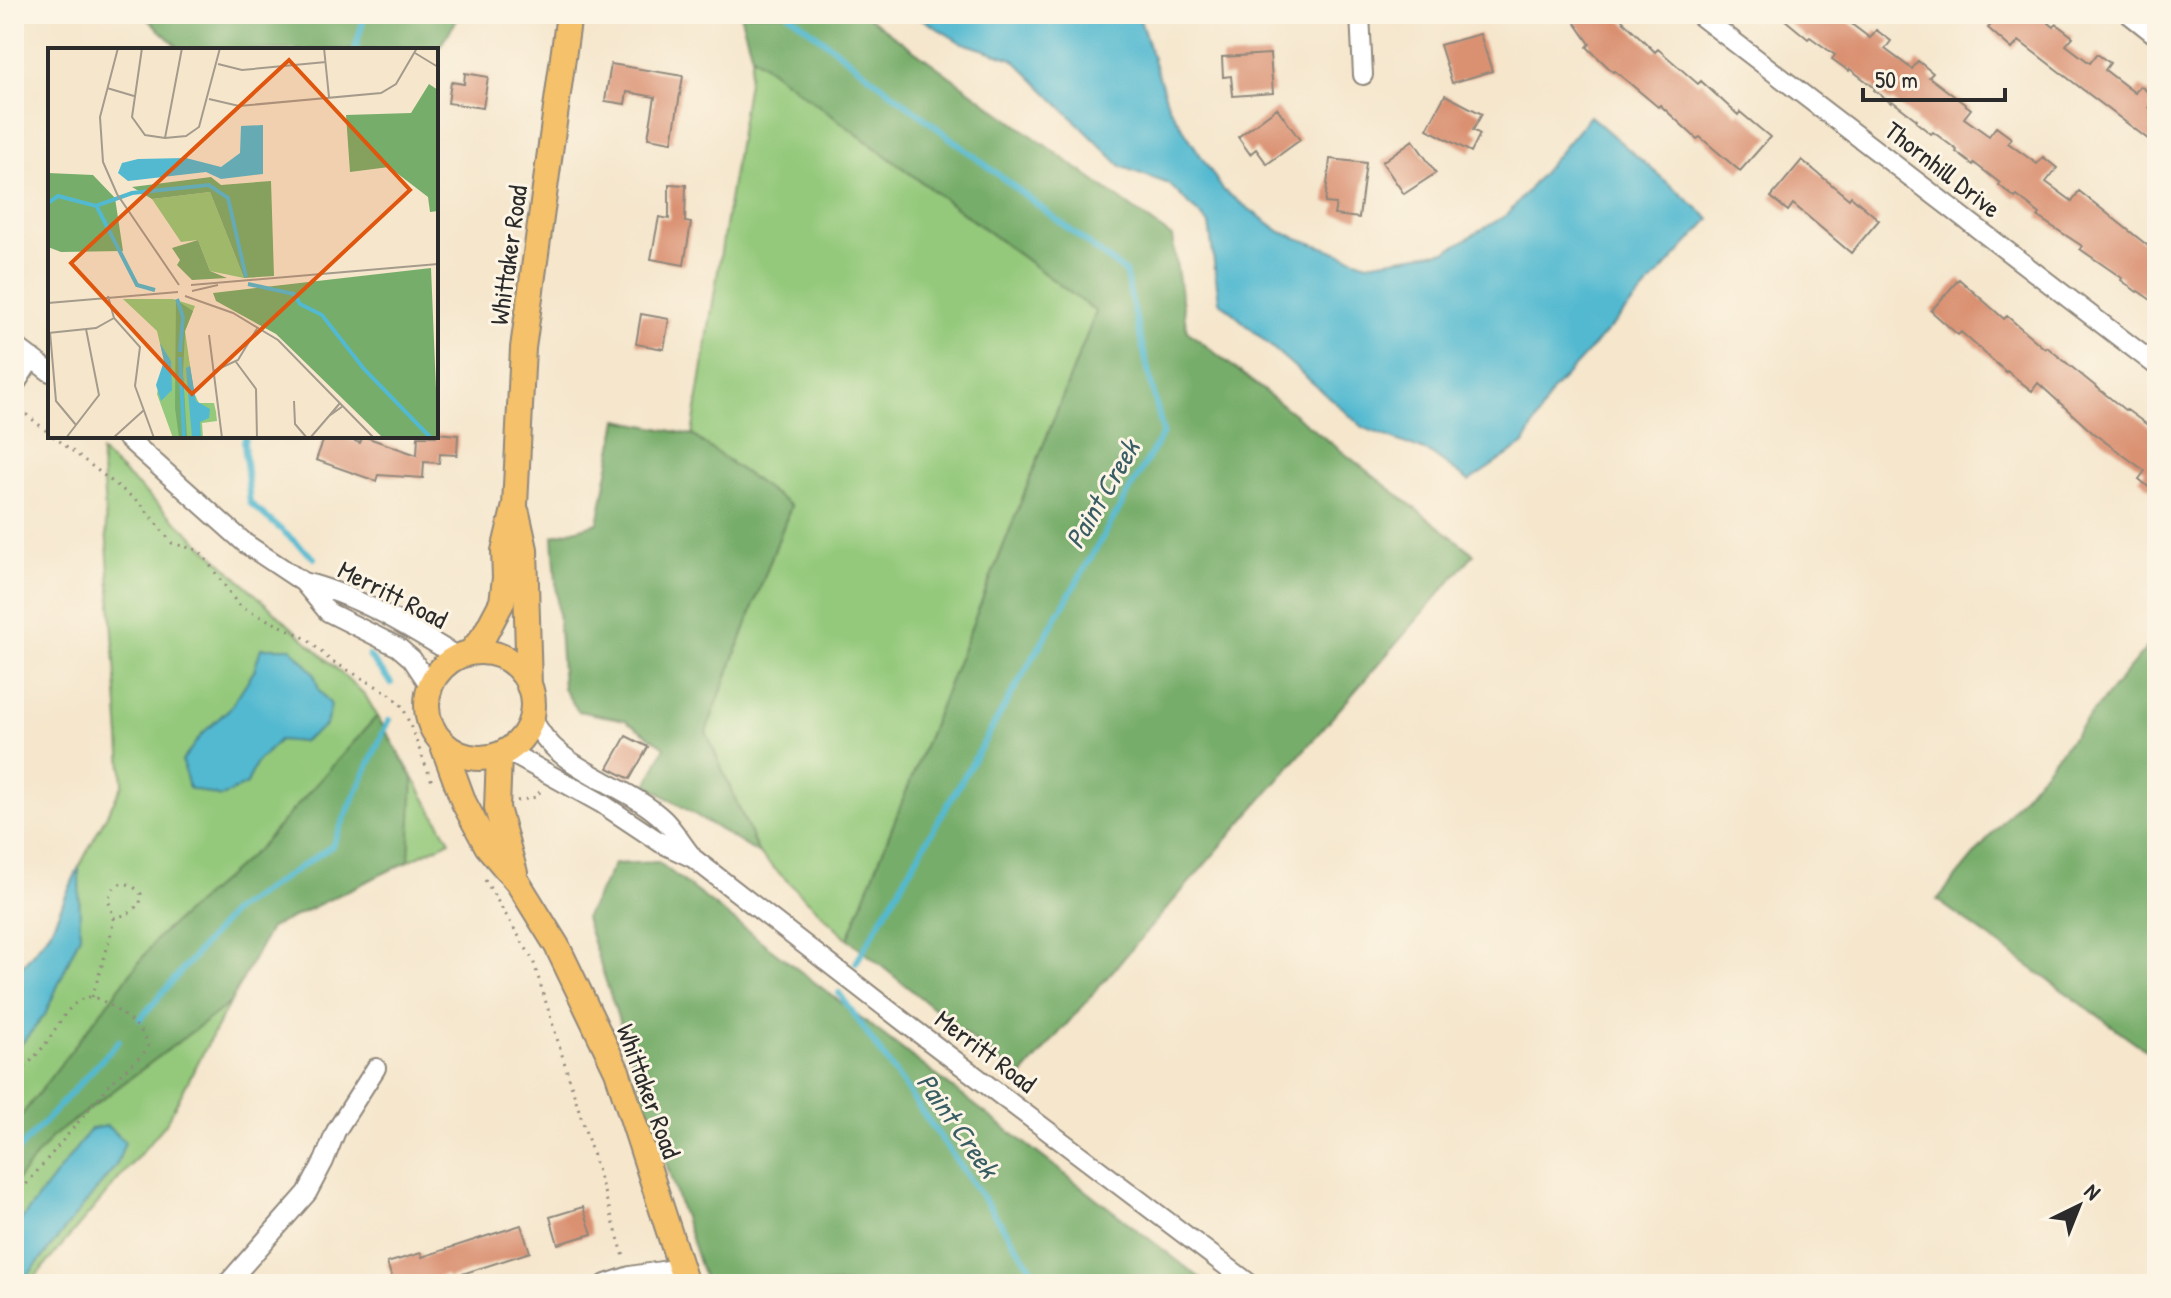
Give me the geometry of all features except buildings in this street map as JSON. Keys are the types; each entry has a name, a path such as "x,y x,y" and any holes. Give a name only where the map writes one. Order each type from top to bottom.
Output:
{"main road":[{"name":"Whittaker Road","path":"464,655 484,636 502,602 504,551 515,505 523,348 569,14"},
{"name":"Whittaker Road","path":"515,505 525,549 529,686"},
{"path":"485,653 499,656 522,673 529,686 533,701 527,730 518,742 503,753 484,758 469,757 454,752 433,731 427,701 430,686 446,664 464,655 485,653"},
{"name":"Whittaker Road","path":"442,743 464,803 487,846 518,883 557,946 617,1071 683,1276"},
{"name":"Whittaker Road","path":"503,753 497,808 518,883"}],"street":[{"path":"1360,14 1363,75"},
{"name":"Thornhill Drive","path":"1698,14 2157,366"},
{"path":"2129,14 2155,30"},
{"path":"14,345 48,370"},
{"path":"14,386 32,358"},
{"name":"Merritt Road","path":"127,438 246,544 303,582 328,612 398,647 412,659 430,686"},
{"name":"Merritt Road","path":"303,582 331,589 464,655"},
{"name":"Merritt Road","path":"532,716 543,737 558,753 664,820 693,858"},
{"name":"Merritt Road","path":"503,753 601,803 661,843 693,858 1250,1284"},
{"path":"227,1284 307,1193 336,1131 376,1068"},
{"path":"606,1284 630,1276 683,1276"}],"path":[{"path":"14,404 48,432"},
{"path":"55,438 141,504 172,543 200,551 231,596 244,609 296,633 330,660 390,694 403,707 432,783"},
{"path":"508,803 536,797 544,784"},
{"path":"481,873 533,960 626,1262"},
{"path":"92,997 114,918 109,905 111,892 118,885 134,885 141,894 140,904 128,914 114,918"},
{"path":"14,1079 76,1002 92,997 126,1016 148,1042 148,1049 109,1085 14,1199"}],"green space":[{"path":"142,14 461,14 438,49 179,48"},
{"path":"740,14 864,14 1172,237 1187,331 1474,554 1020,1078 848,939 1096,312 752,56"},
{"path":"752,56 1096,312 848,939 759,854 706,732 791,506 692,435"},
{"path":"618,420 692,435 791,506 706,732 759,854 647,785 665,747 625,720 578,711 563,688 553,536 598,523"},
{"path":"101,452 365,695 450,841 269,928 165,1125 29,1284 14,1284 14,976 50,932 79,867 123,784"},
{"path":"2157,635 2157,1058 1937,900"},
{"path":"377,716 413,778 409,861 270,928 230,1003 52,1137 14,1184 14,1125 159,936 259,848"},
{"path":"658,862 1208,1284 706,1284 585,918 614,864"}],"water":[{"path":"914,14 1138,14 1169,107 1223,190 1281,232 1367,263 1446,251 1508,214 1590,116 1710,219 1552,391 1524,444 1469,481 1430,453 1364,428 1219,301 1209,224 1169,184 1122,167 1013,59 960,42"},
{"path":"261,648 291,648 314,673 319,690 331,705 326,725 302,742 279,740 256,763 247,784 221,797 189,788 182,761 202,734 230,708 254,671"},
{"path":"79,867 80,935 45,1015 14,1053 14,976 50,932"},
{"path":"107,1126 125,1142 117,1164 21,1284 14,1284 14,1229 91,1129"}],"waterway":[{"path":"356,48 365,14"},
{"name":"Paint Creek","path":"789,14 1125,272 1163,433 856,963"},
{"path":"245,438 250,503 314,558"},
{"path":"369,656 391,683"},
{"path":"140,1019 232,912 332,846 389,720"},
{"name":"Paint Creek","path":"839,993 1034,1271 1032,1284"},
{"path":"14,1155 119,1041"}]}
